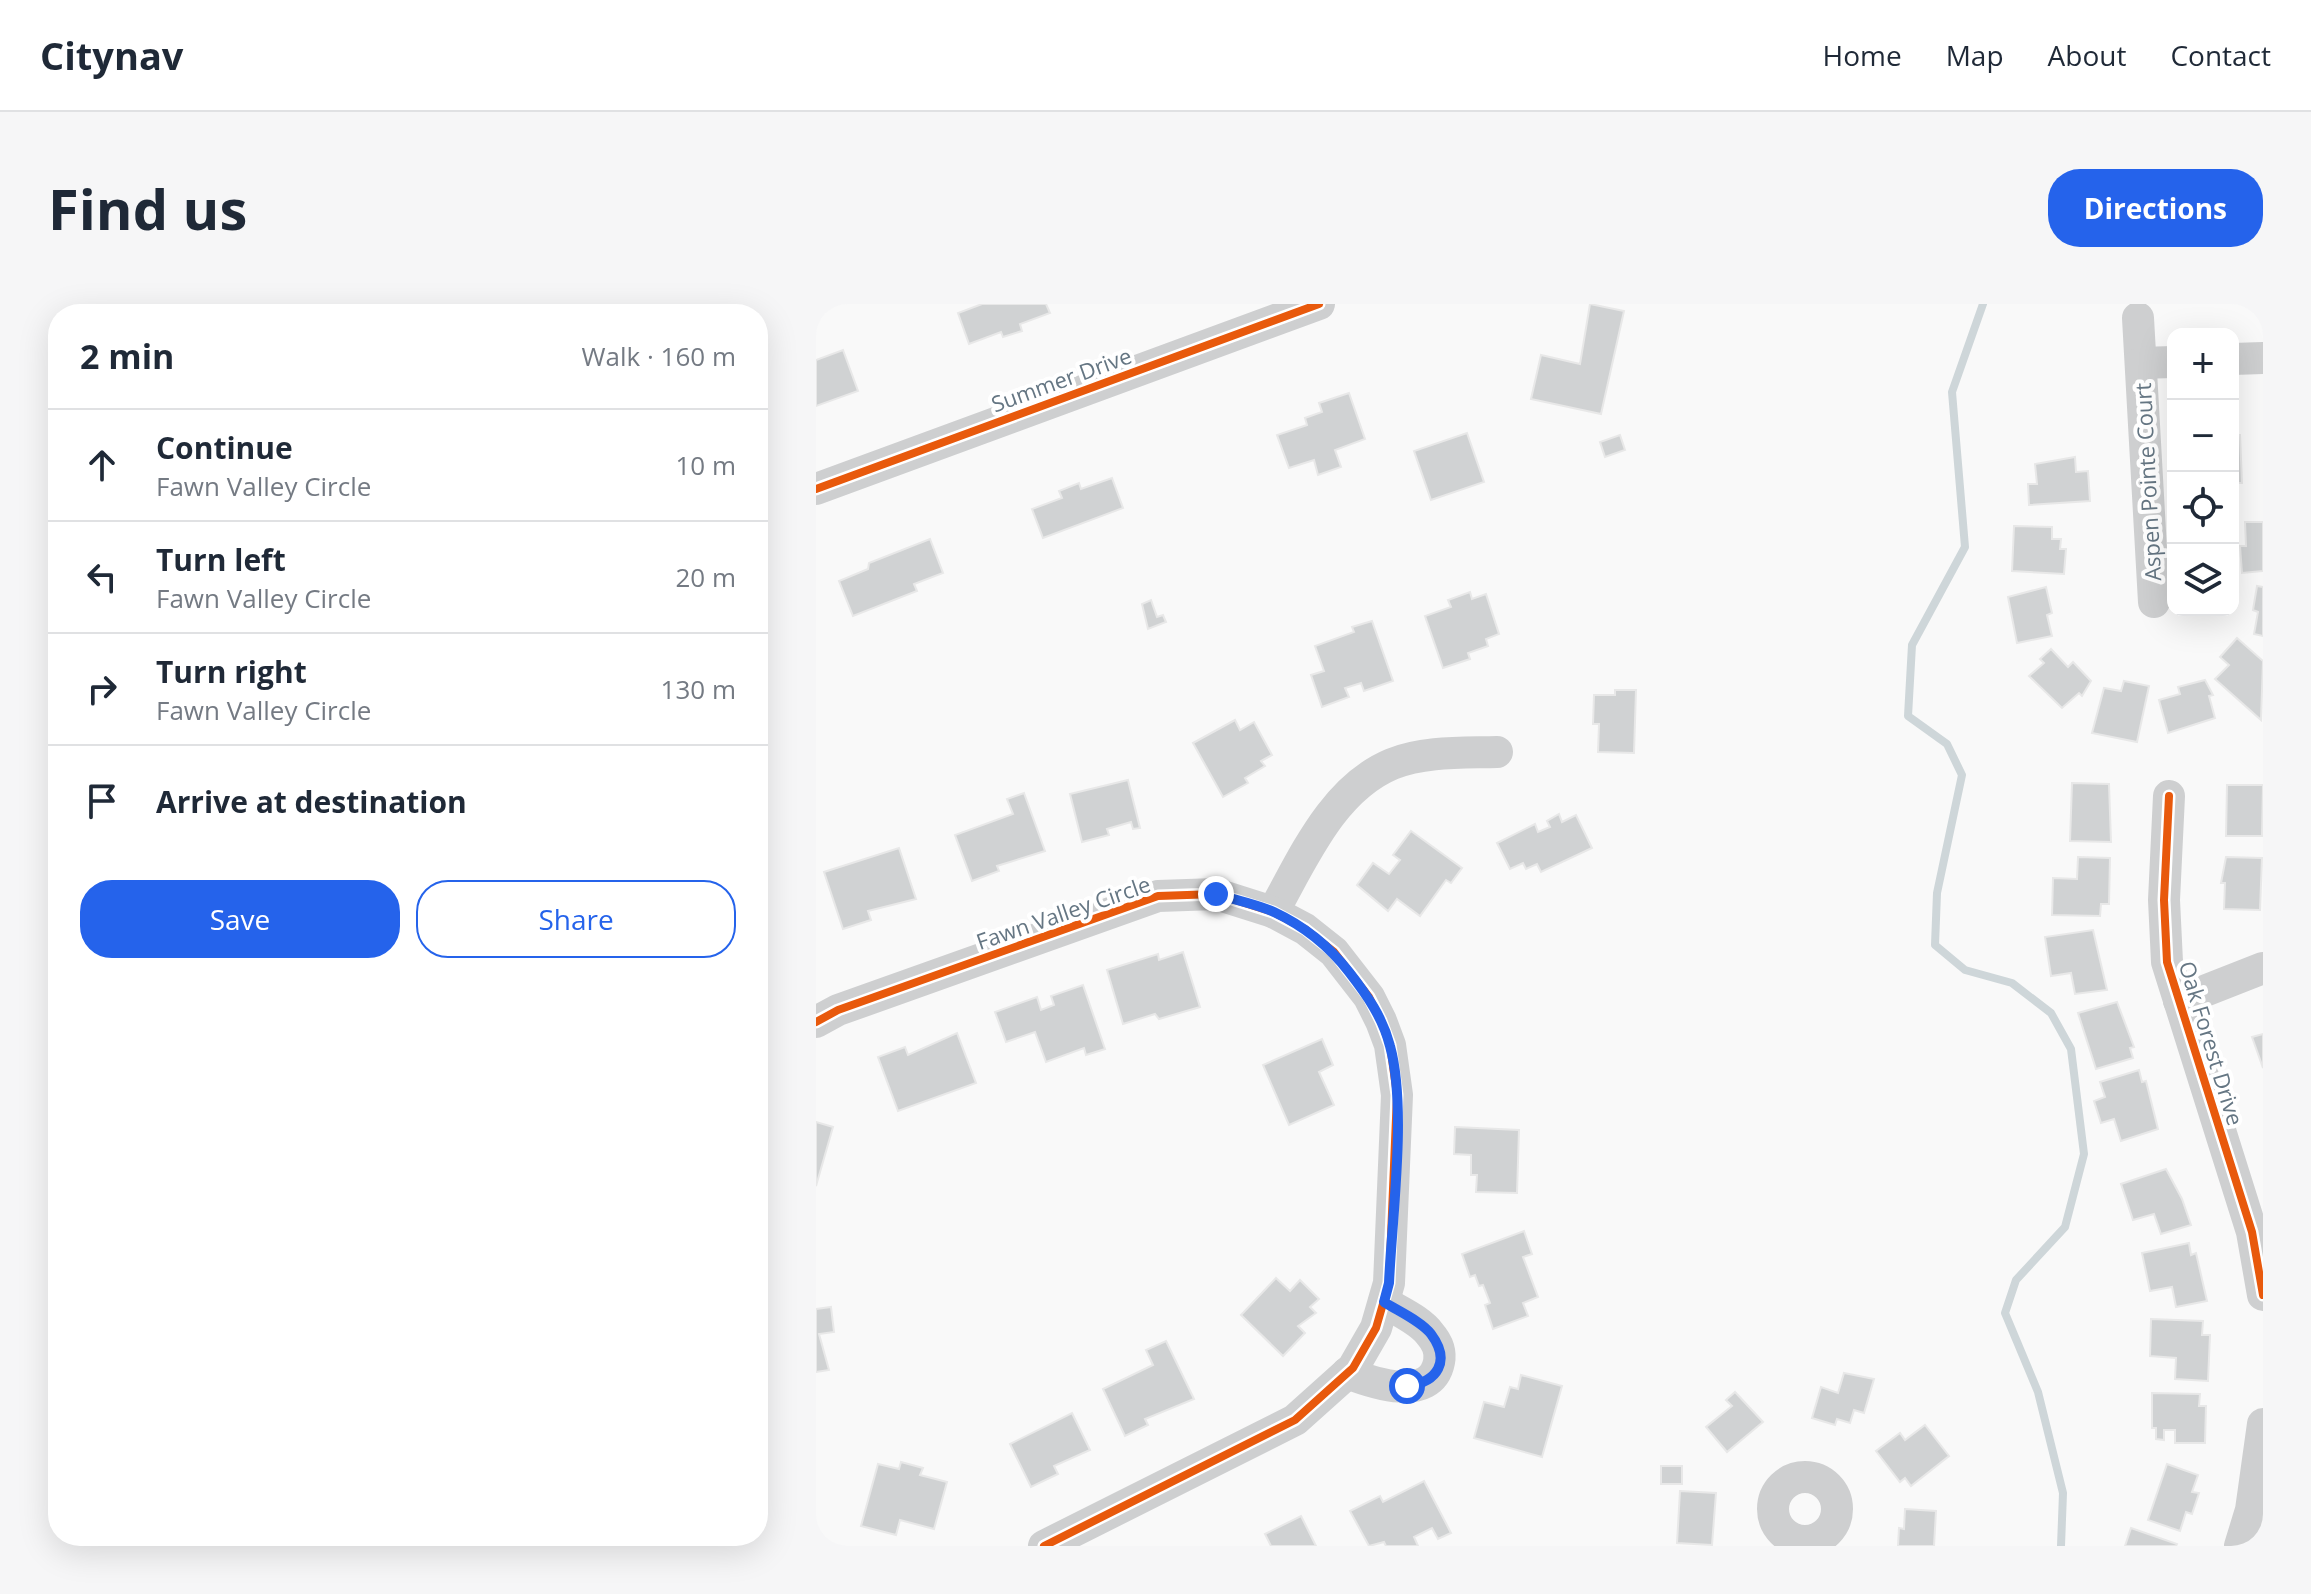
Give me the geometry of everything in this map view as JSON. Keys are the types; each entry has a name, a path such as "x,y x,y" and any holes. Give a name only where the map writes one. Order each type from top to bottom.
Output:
{"street":[{"name":"Summer Drive","path":"816,489 1319,304"},
{"name":"Aspen Pointe Court","path":"2138,318 2154,602"},
{"path":"2239,359 2263,358"},
{"path":"2141,363 2167,362"},
{"path":"1273,912 1327,818 1363,781 1392,764 1426,755 1497,752"},
{"name":"Oak Forest Drive","path":"2169,796 2164,930 2167,962 2252,1232 2263,1295"},
{"name":"Fawn Valley Circle","path":"816,1022 838,1010 1158,896 1216,894 1273,912 1305,929 1334,952 1369,997 1390,1045 1397,1095 1389,1283 1376,1328 1347,1373 1295,1420 1044,1546"},
{"path":"2179,1001 2263,968"},
{"path":"1347,1373 1377,1384 1407,1386 1425,1384 1437,1373 1441,1354 1430,1332 1384,1302"},
{"path":"2240,1546 2251,1510 2263,1424"}],"building":[{"path":"982,304 1046,304 1050,313 1020,324 1022,331 1003,337 1001,332 969,344 958,313"},
{"path":"1590,304 1624,311 1601,414 1531,399 1541,355 1580,364"},
{"path":"843,350 858,391 816,406 816,360"},
{"path":"1349,393 1365,439 1335,450 1341,467 1318,475 1314,460 1289,468 1277,435 1307,425 1305,418 1322,412 1319,403"},
{"path":"1467,433 1484,482 1431,500 1414,451"},
{"path":"1620,435 1625,450 1605,457 1600,442"},
{"path":"2239,435 2240,435 2242,483 2239,483"},
{"path":"2075,457 2076,472 2088,471 2090,501 2029,505 2028,484 2037,484 2035,464"},
{"path":"1112,478 1123,508 1043,538 1032,509 1062,498 1059,491 1079,483 1081,489"},
{"path":"2245,522 2263,522 2263,571 2242,573 2240,546 2246,546"},
{"path":"2014,526 2052,527 2052,539 2061,539 2060,549 2066,549 2064,574 2012,571"},
{"path":"930,539 943,573 914,584 917,591 853,616 839,581 868,569 869,563"},
{"path":"2257,586 2263,587 2263,636 2254,634 2258,612 2253,610"},
{"path":"2046,587 2052,613 2047,615 2052,636 2017,643 2008,597"},
{"path":"1470,592 1472,599 1486,594 1499,634 1486,639 1488,646 1468,653 1470,659 1443,668 1425,616 1451,607 1448,600"},
{"path":"1151,600 1157,617 1163,615 1166,622 1148,629 1142,604"},
{"path":"1372,621 1393,681 1364,691 1361,683 1345,688 1349,697 1322,707 1311,675 1324,671 1315,646 1354,632 1352,627"},
{"path":"2237,638 2263,661 2261,720 2215,679 2229,665 2220,657"},
{"path":"2051,649 2068,667 2073,662 2091,681 2082,696 2079,693 2062,708 2029,676 2044,663 2040,659"},
{"path":"2205,680 2213,695 2209,696 2215,718 2168,733 2159,700 2180,694 2178,687"},
{"path":"2124,681 2149,686 2137,742 2092,733 2104,688 2121,691"},
{"path":"1615,690 1636,690 1634,753 1598,752 1599,724 1593,724 1594,695 1615,695"},
{"path":"1235,720 1240,730 1254,722 1272,755 1261,761 1265,766 1245,778 1248,783 1223,797 1193,743"},
{"path":"1128,780 1140,828 1133,829 1131,822 1107,829 1109,835 1082,842 1070,794"},
{"path":"2072,783 2109,784 2111,842 2070,841"},
{"path":"2227,785 2263,785 2262,836 2226,836"},
{"path":"1024,793 1045,851 997,866 999,871 972,881 955,835 1013,814 1007,799"},
{"path":"1559,814 1562,822 1576,815 1592,848 1541,872 1537,864 1526,869 1523,863 1510,869 1497,843 1535,824 1538,832 1550,827 1547,821"},
{"path":"1411,831 1462,868 1451,883 1446,880 1420,916 1397,899 1388,911 1357,885 1373,863 1389,874 1400,860 1393,855"},
{"path":"899,848 916,899 868,911 871,920 843,929 824,872"},
{"path":"2078,857 2110,858 2109,904 2101,904 2100,916 2052,915 2053,878 2077,879"},
{"path":"2226,857 2262,858 2260,910 2224,909 2225,883 2221,883"},
{"path":"2093,930 2107,990 2075,994 2071,973 2051,976 2045,937"},
{"path":"1183,952 1200,1007 1159,1019 1155,1014 1123,1024 1107,970 1158,954 1159,960"},
{"path":"1083,985 1105,1049 1086,1055 1084,1048 1046,1062 1035,1032 1006,1042 995,1012 1037,997 1041,1010 1054,1005 1051,996"},
{"path":"2117,1002 2134,1047 2130,1048 2133,1058 2096,1069 2078,1013"},
{"path":"957,1033 976,1083 898,1111 878,1057 905,1047 908,1055"},
{"path":"2263,1034 2263,1068 2252,1037"},
{"path":"1322,1039 1333,1065 1319,1072 1334,1105 1289,1125 1263,1065"},
{"path":"2139,1070 2142,1082 2146,1081 2158,1129 2121,1141 2114,1119 2101,1123 2094,1101 2105,1097 2100,1082"},
{"path":"816,1122 833,1127 816,1186"},
{"path":"1455,1127 1519,1130 1517,1193 1476,1192 1477,1175 1471,1175 1471,1155 1454,1154"},
{"path":"2166,1169 2191,1225 2161,1234 2154,1214 2133,1220 2121,1184"},
{"path":"1524,1231 1532,1254 1523,1257 1538,1297 1523,1303 1528,1316 1493,1329 1485,1305 1490,1303 1483,1285 1479,1286 1475,1275 1470,1277 1462,1254"},
{"path":"2189,1243 2191,1255 2196,1253 2207,1301 2176,1307 2172,1287 2150,1291 2142,1253"},
{"path":"1276,1278 1290,1291 1300,1280 1319,1299 1310,1307 1316,1313 1298,1326 1305,1333 1283,1356 1241,1315"},
{"path":"831,1307 834,1332 819,1334 829,1370 816,1372 816,1309"},
{"path":"2151,1319 2203,1321 2202,1335 2210,1335 2208,1381 2175,1379 2176,1358 2150,1356"},
{"path":"1166,1341 1194,1399 1145,1419 1148,1425 1125,1436 1103,1389 1153,1365 1146,1350"},
{"path":"1844,1373 1874,1379 1864,1413 1854,1410 1850,1423 1837,1419 1835,1425 1812,1418 1821,1387 1838,1393"},
{"path":"1521,1375 1562,1386 1542,1457 1474,1438 1484,1402 1504,1407 1510,1387 1518,1389"},
{"path":"1735,1392 1763,1422 1727,1452 1706,1427 1732,1406 1726,1400"},
{"path":"2152,1393 2200,1394 2199,1406 2206,1406 2205,1443 2175,1443 2175,1430 2164,1430 2164,1440 2156,1439 2156,1428 2152,1428"},
{"path":"1072,1413 1090,1450 1054,1466 1058,1474 1031,1487 1010,1444"},
{"path":"1925,1425 1949,1456 1911,1486 1905,1478 1900,1482 1876,1451 1900,1433 1905,1440"},
{"path":"901,1462 923,1468 920,1475 947,1482 934,1529 900,1520 896,1535 861,1526 878,1464 899,1469"},
{"path":"2167,1464 2198,1475 2192,1492 2199,1493 2192,1514 2186,1512 2180,1531 2148,1520"},
{"path":"1661,1466 1682,1466 1682,1484 1661,1484"},
{"path":"1424,1481 1451,1533 1438,1539 1432,1528 1414,1537 1418,1546 1386,1546 1384,1542 1369,1546 1350,1511 1380,1496 1383,1502"},
{"path":"1680,1491 1716,1493 1712,1545 1677,1543"},
{"path":"1905,1509 1936,1511 1934,1546 1898,1546 1899,1528 1904,1529"},
{"path":"1301,1516 1316,1546 1271,1546 1265,1534"},
{"path":"2131,1528 2177,1544 2125,1546"}],"waterway":[{"path":"1983,304 1952,392 1965,547 1912,645 1908,716 1947,744 1962,775 1937,893 1935,945 1965,970 2012,983 2051,1013 2071,1049 2084,1154 2065,1227 2016,1280 2005,1313 2038,1392 2063,1493 2061,1546"}],"cycle path":[{"path":"816,489 1319,304"},
{"path":"2169,796 2164,900 2167,962 2252,1232 2263,1295"},
{"path":"816,1022 838,1010 1158,896 1216,894 1273,912 1305,929 1334,952 1369,997 1381,1021 1390,1045 1397,1095 1389,1283 1376,1328 1353,1368 1295,1420 1044,1546"}],"route":[{"path":"1216,894 1273,912 1305,929 1334,952 1369,997 1381,1021 1390,1045 1397,1095 1389,1283 1384,1302 1430,1332 1441,1354 1437,1373 1425,1384 1407,1386"}]}
